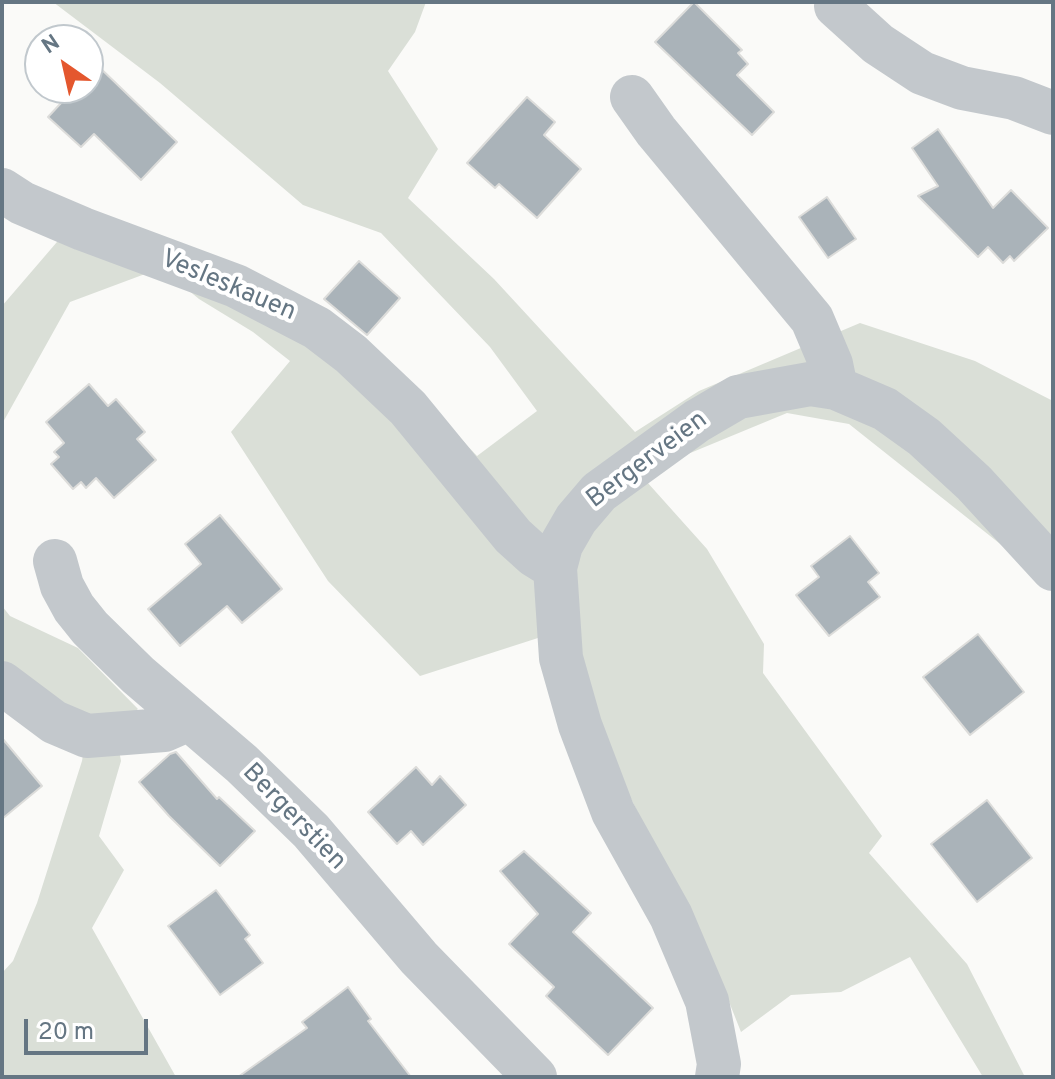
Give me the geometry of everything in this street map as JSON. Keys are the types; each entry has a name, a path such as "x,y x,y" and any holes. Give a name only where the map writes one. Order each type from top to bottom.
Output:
{"street":[{"path":"836,6 878,44 922,73 962,88 1014,98 1053,113"},
{"path":"632,97 656,131 812,319 831,364 836,388"},
{"name":"Vesleskauen","path":"2,190 22,203 83,229 236,286 317,328 351,354 408,408 513,536 555,568"},
{"name":"Bergerveien","path":"717,1077 719,1064 707,1001 671,916 613,812 580,725 561,658 555,568 561,545 576,519 599,492 697,421 738,397 810,384 836,388 885,409 924,437 974,483 1053,569"},
{"name":"Bergerstien","path":"55,561 62,586 90,628 138,675 242,764 311,831 419,958 535,1077"},
{"path":"2,683 54,722 87,736 164,730 189,719"}],"shaded area":[{"path":"53,2 426,2 415,32 388,71 438,149 408,198 494,279 635,432 699,391 860,323 975,361 1053,401 1053,592 1033,570 849,424 787,413 683,456 647,482 707,549 764,644 763,673 882,836 869,853 967,964 1025,1077 983,1077 910,957 841,992 791,995 741,1032 716,969 610,757 569,628 420,676 328,581 231,432 290,361 253,332 199,299 170,275 145,274 70,302 2,424 2,306 81,214 410,384 477,456 537,411 490,347 381,233 303,205 160,83 104,41 104,24 82,24"},
{"path":"2,606 10,616 78,648 138,709 115,727 121,761 99,836 124,870 92,928 176,1077 2,1077 2,973 13,961 37,903 82,761 87,728 2,676"}],"building":[{"path":"694,2 742,50 738,53 748,64 737,75 774,112 752,135 655,42"},
{"path":"104,72 177,142 141,180 94,134 81,147 48,117 60,104 104,104"},
{"path":"527,97 555,122 544,135 581,169 537,218 499,184 495,188 467,163"},
{"path":"938,129 993,208 1011,190 1048,228 1014,261 1010,256 1003,263 988,247 978,257 918,196 938,186 912,148"},
{"path":"827,197 856,239 828,258 799,217"},
{"path":"359,261 400,298 367,335 324,299"},
{"path":"89,384 108,406 116,399 145,432 137,439 156,460 114,498 96,478 86,488 81,482 73,489 51,464 59,457 54,452 64,443 46,422"},
{"path":"220,515 282,589 242,623 227,606 180,646 148,609 201,564 185,544"},
{"path":"850,536 879,573 868,582 880,597 829,636 796,595 819,577 811,566"},
{"path":"978,634 1024,692 970,735 923,677"},
{"path":"2,738 42,786 2,819"},
{"path":"176,752 217,799 219,797 255,831 220,866 139,782"},
{"path":"416,767 432,785 440,776 466,805 423,845 411,831 397,844 368,812"},
{"path":"987,800 1032,858 977,902 931,844"},
{"path":"524,851 591,913 573,932 653,1008 608,1055 546,996 554,987 509,944 538,914 500,871"},
{"path":"216,890 250,935 245,939 263,963 220,995 168,926"},
{"path":"348,987 371,1019 368,1021 411,1077 238,1077 307,1028 302,1022"}]}
